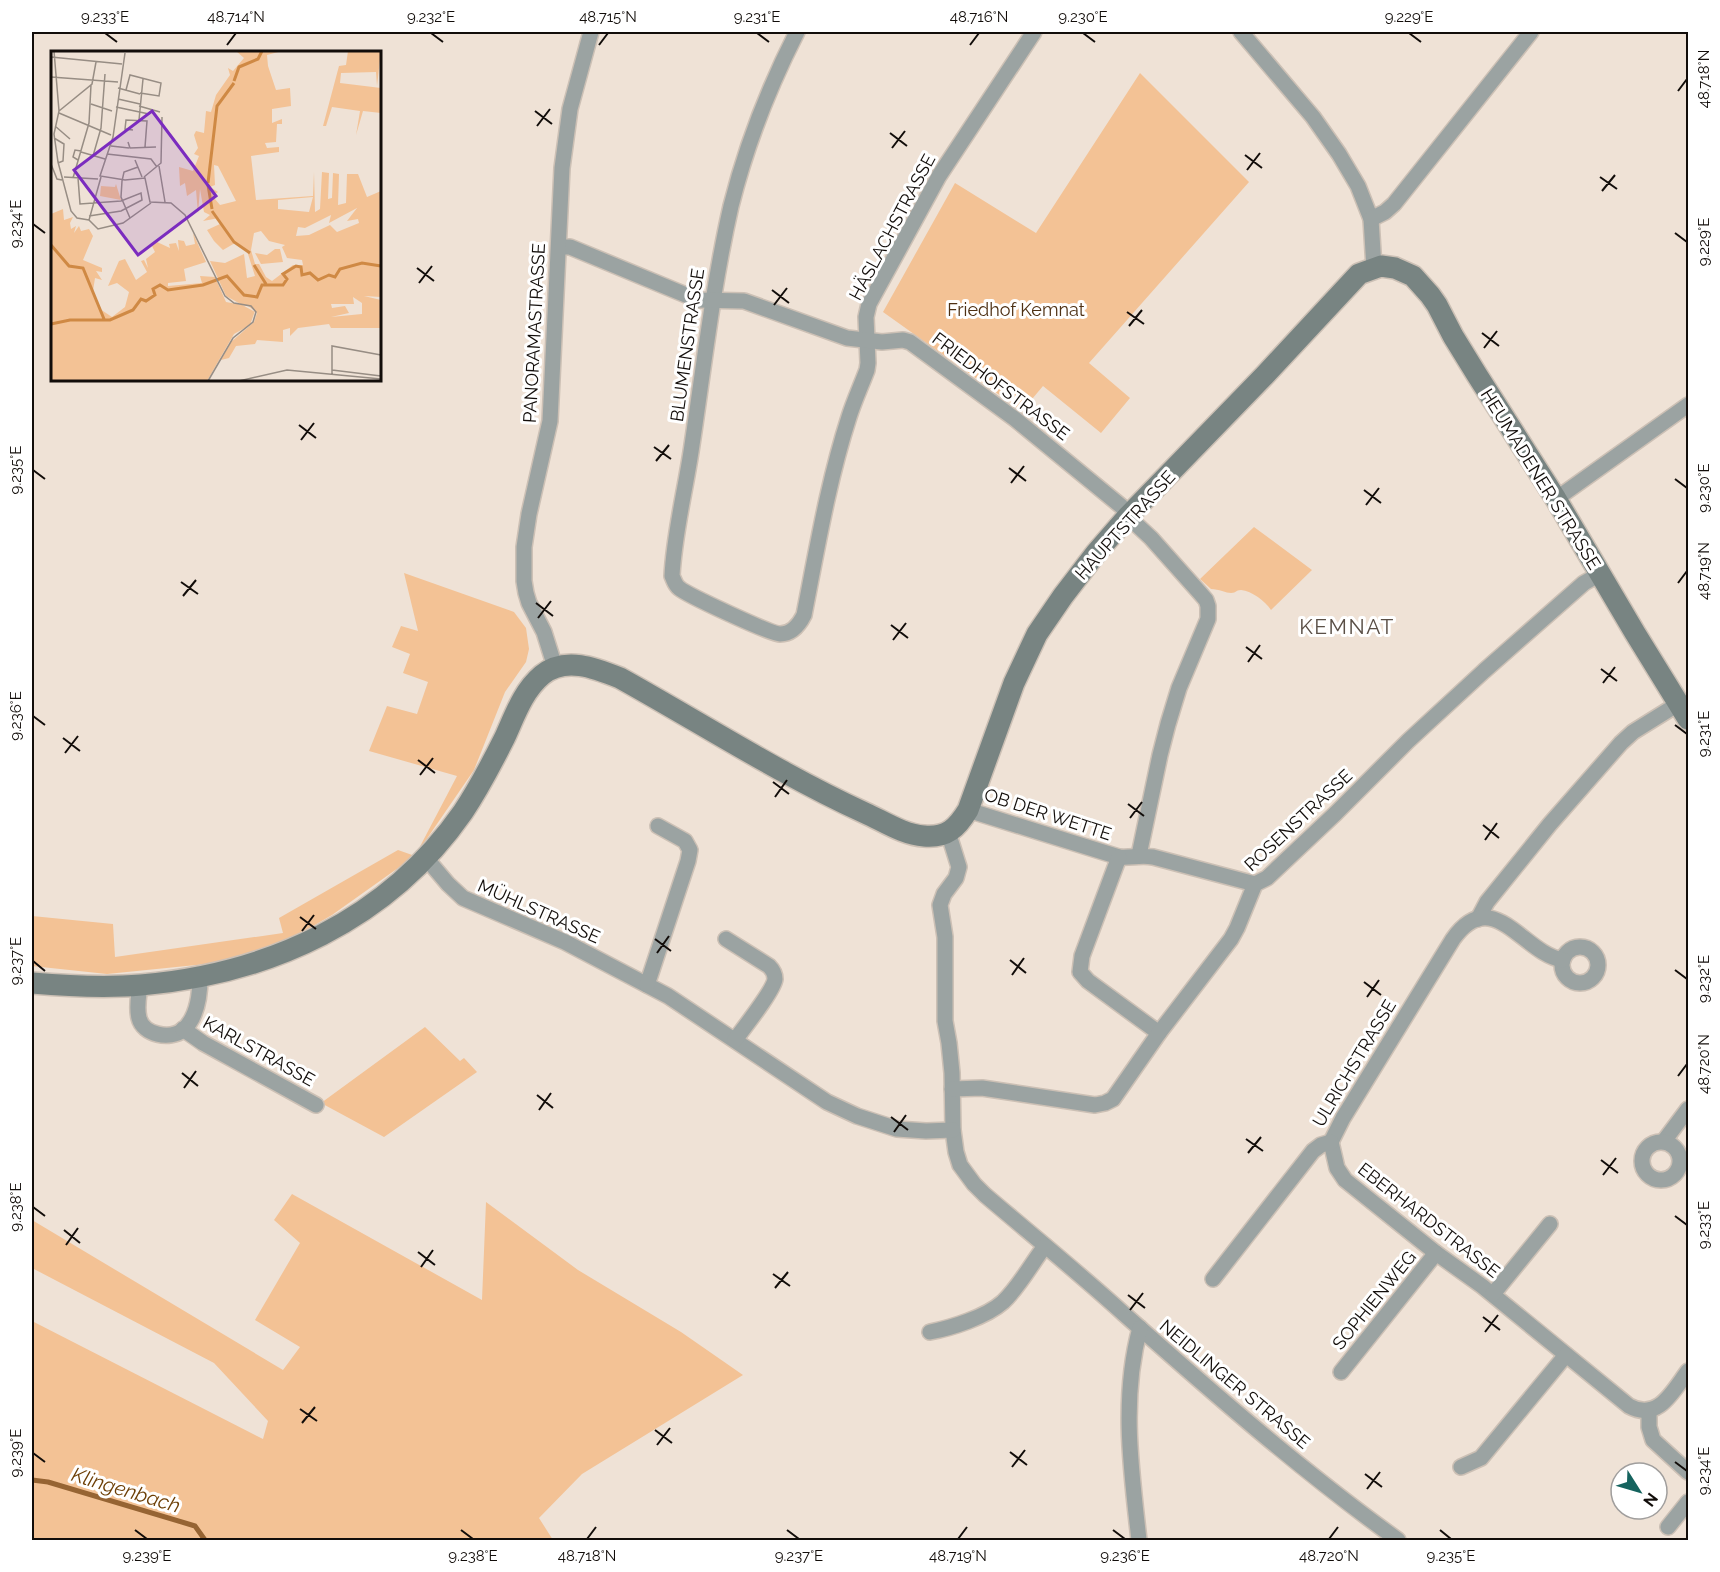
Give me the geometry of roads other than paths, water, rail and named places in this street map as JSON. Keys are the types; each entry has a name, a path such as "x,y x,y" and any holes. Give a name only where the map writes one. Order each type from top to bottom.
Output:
{"main road":[{"name":"HEUMADENER STRASSE","path":"1374,268 1388,267 1402,270 1413,276 1437,305 1477,375 1556,498 1683,711"},
{"name":"HAUPTSTRASSE","path":"948,832 961,822 968,810 1008,697 1036,634 1089,562 1129,515 1359,274 1374,268"},
{"path":"32,983 140,985 200,977 239,968 307,943 350,919 396,886 426,858 461,814 484,779 527,692 544,674 555,667 581,666 620,678 792,777 891,825 923,837 948,832"}],"street":[{"name":"PANORAMASTRASSE","path":"555,667 544,632 529,603 523,568 529,514 550,420 560,188 570,109 591,32"},
{"name":"BLUMENSTRASSE","path":"790,631 779,634 759,627 683,590 674,582 672,576 712,301 732,204 762,111 797,32"},
{"name":"HÄSLACHSTRASSE","path":"790,631 798,626 804,615 842,441 867,370 867,311 883,277 939,176 1034,32"},
{"path":"1241,32 1328,137 1358,186 1371,219 1374,268"},
{"path":"1371,219 1394,204 1531,32"},
{"name":"FRIEDHOFSTRASSE","path":"559,247 570,248 698,300 744,301 847,338 882,342 903,339 910,342 1015,419 1121,506 1206,600 1209,612 1207,625 1179,688 1168,724 1139,855"},
{"path":"1556,498 1689,405"},
{"name":"ROSENSTRASSE","path":"952,1089 982,1088 1101,1105 1113,1098 1233,935 1255,884 1267,878 1322,827 1408,741 1484,671 1584,583 1600,574"},
{"name":"ULRICHSTRASSE","path":"1213,1279 1313,1151 1331,1142 1343,1118 1453,939 1466,924 1478,919 1487,902 1550,824 1627,737 1683,711"},
{"name":"OB DER WETTE","path":"968,810 1119,857 1128,858 1139,855 1184,864 1255,884"},
{"path":"647,985 690,850 685,841 658,826"},
{"name":"NEIDLINGER STRASSE","path":"948,832 959,867 956,878 944,894 940,905 946,954 945,1021 949,1043 953,1130 956,1152 965,1174 986,1196 1186,1370 1282,1451 1398,1540"},
{"path":"1119,857 1082,956 1080,972 1159,1034"},
{"name":"MÜHLSTRASSE","path":"426,858 455,891 470,902 565,942 687,1007 815,1095 857,1116 897,1129 953,1130"},
{"path":"1478,919 1498,919 1547,956 1563,960"},
{"path":"726,939 769,966 776,976 772,988 735,1040"},
{"name":"KARLSTRASSE","path":"140,985 139,1020 146,1029 158,1034 172,1035 183,1029 196,1006 200,977"},
{"name":"KARLSTRASSE","path":"183,1029 202,1042 316,1105"},
{"path":"1664,1141 1689,1109"},
{"name":"EBERHARDSTRASSE","path":"1331,1142 1337,1168 1345,1180 1436,1253 1493,1294 1629,1406 1639,1410 1649,1410"},
{"name":"EBERHARDSTRASSE","path":"1493,1294 1550,1224"},
{"path":"930,1332 952,1328 998,1306 1045,1246"},
{"name":"SOPHIENWEG","path":"1341,1372 1436,1253"},
{"path":"1139,1540 1129,1450 1128,1413 1133,1356 1140,1328"},
{"path":"1461,1467 1481,1458 1566,1355"},
{"path":"1689,1371 1664,1402 1649,1410 1649,1427 1653,1440 1689,1472"},
{"path":"1668,1527 1689,1502"}],"waterway":[{"name":"Klingenbach","path":"32,1480 48,1482 195,1526 205,1540"}],"district":[{"name":"KEMNAT","path":"1347,626"}],"park label":[{"name":"Friedhof Kemnat","path":"1016,309"}]}
